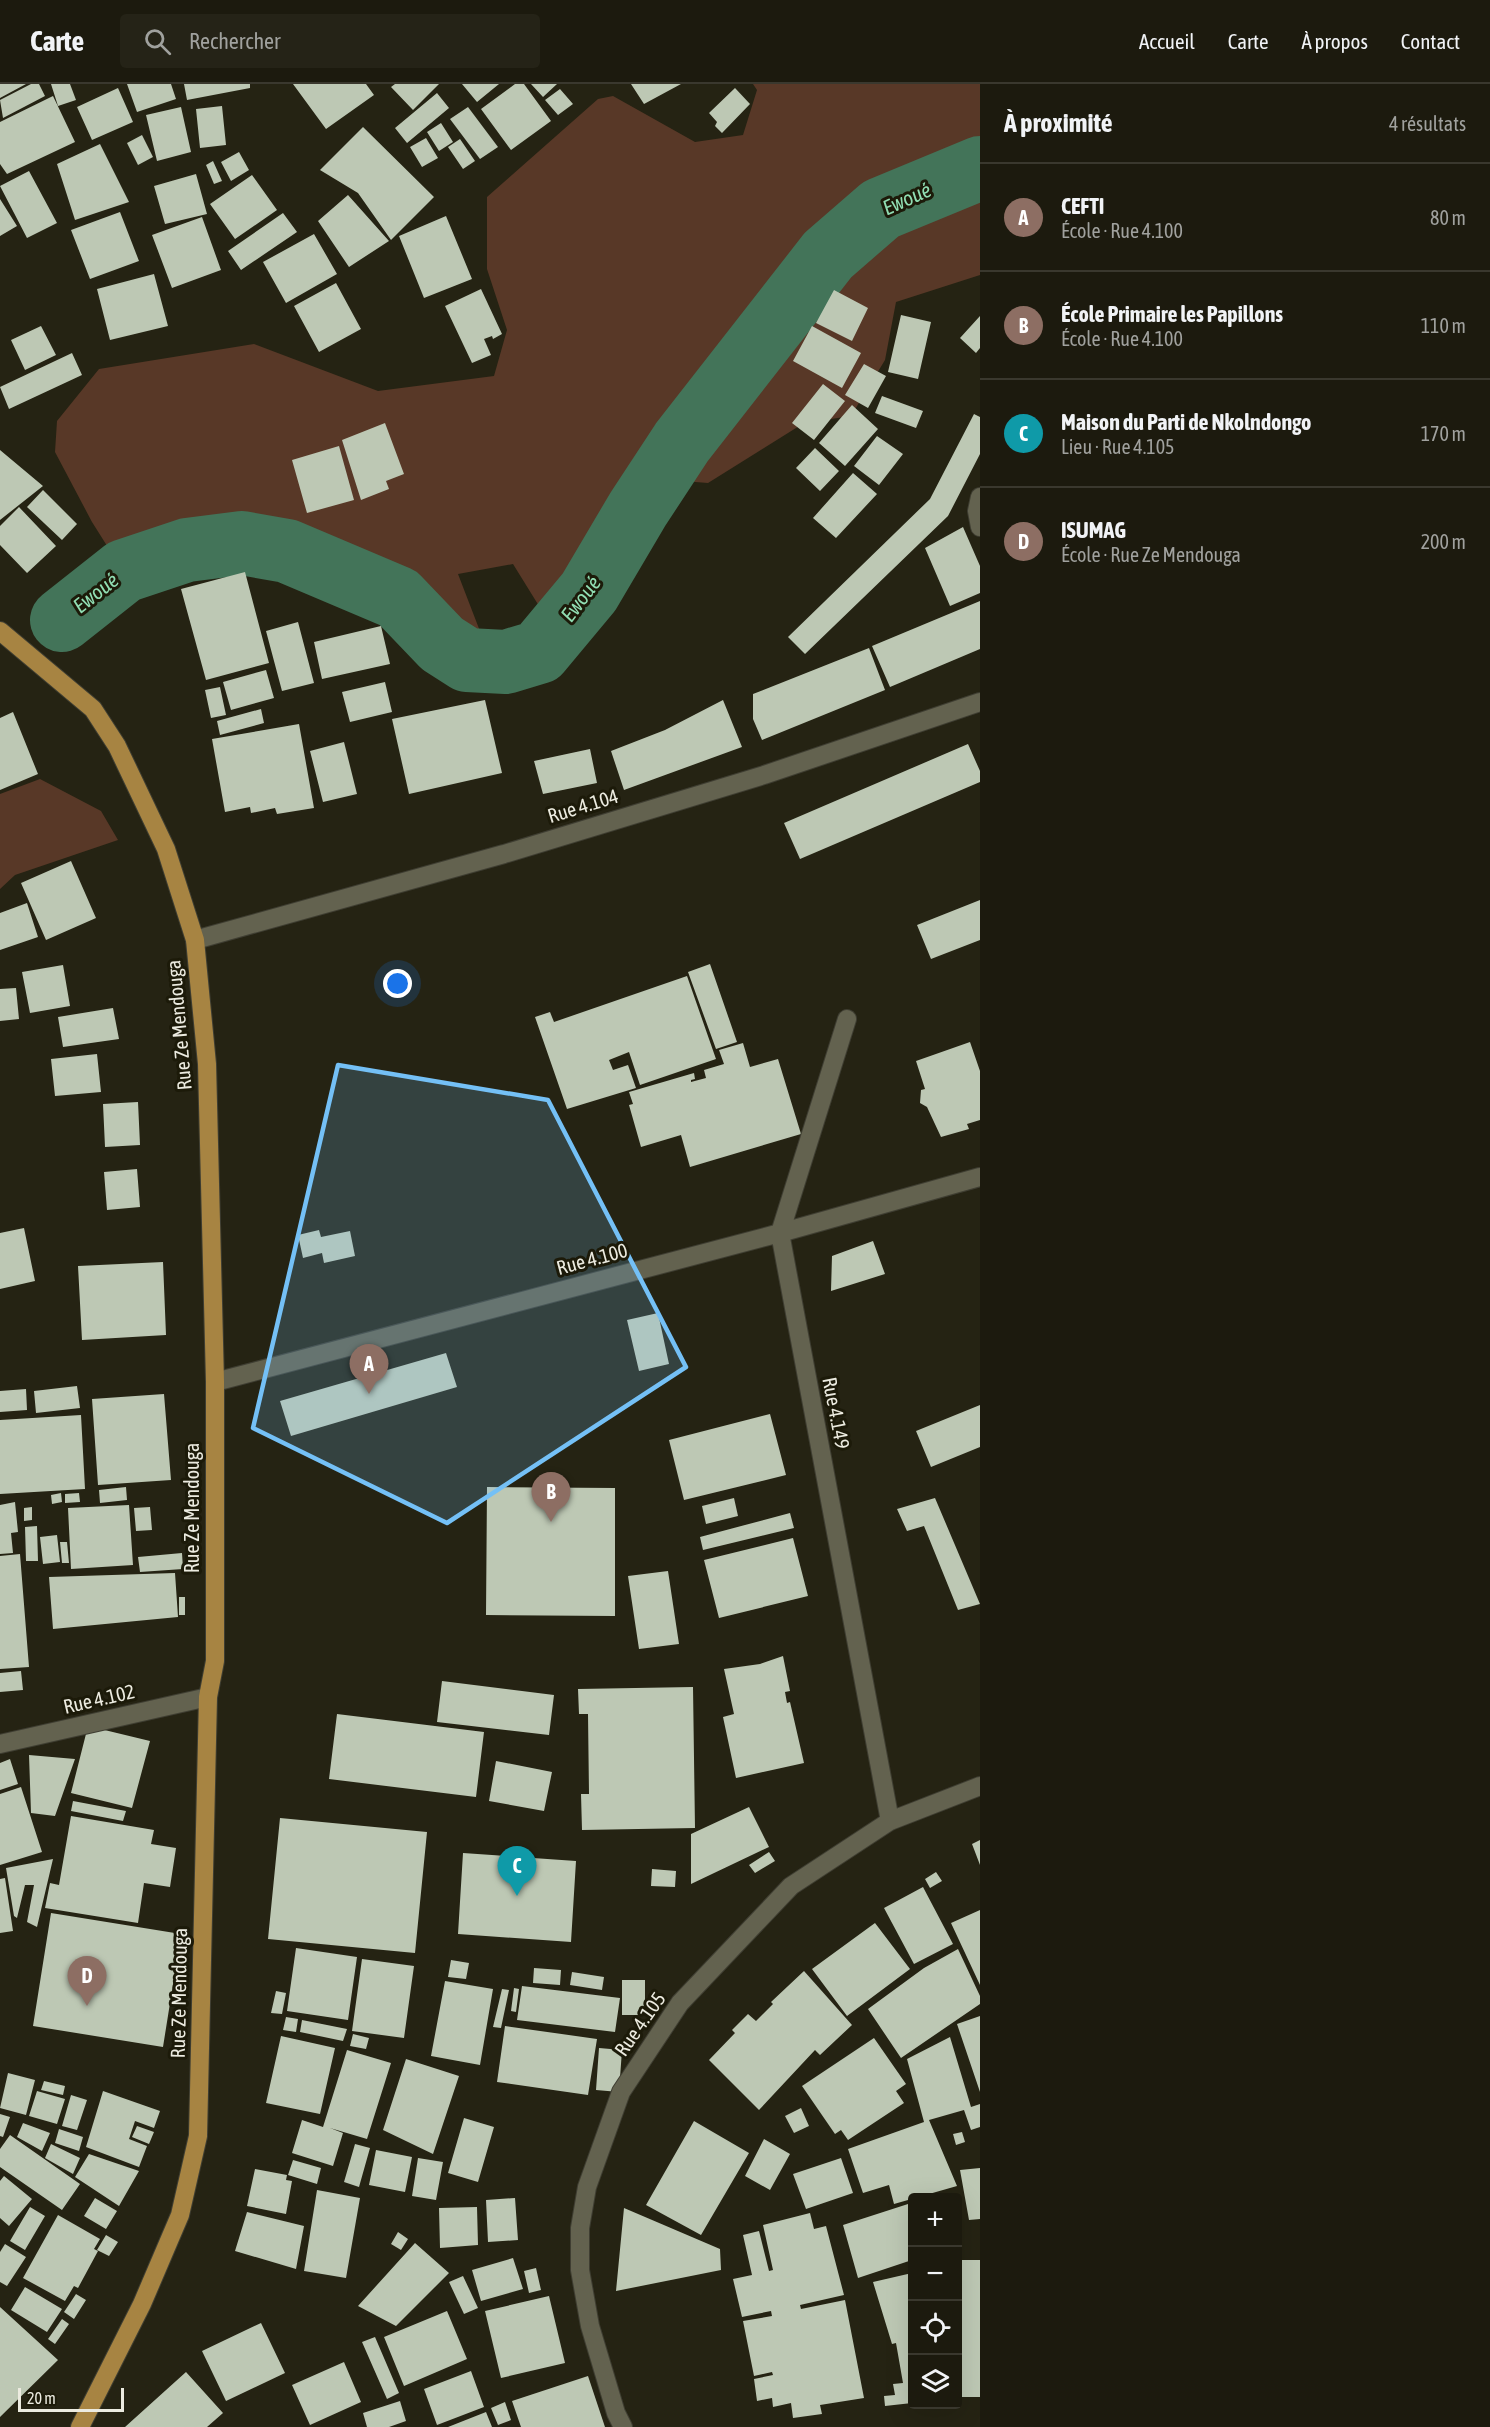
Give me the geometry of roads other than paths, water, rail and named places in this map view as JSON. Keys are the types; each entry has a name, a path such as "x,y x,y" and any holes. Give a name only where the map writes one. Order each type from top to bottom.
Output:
{"main road":[{"name":"Rue Ze Mendouga","path":"0,631 93,709 117,746 166,849 195,940 207,1064 214,1382 214,1660 208,1697 198,2136 180,2215 142,2304 80,2427"}],"street":[{"path":"980,497 977,511 980,527"},
{"name":"Rue 4.104","path":"195,940 504,854 752,778 980,702"},
{"name":"Rue 4.149","path":"847,1018 780,1233 890,1821"},
{"name":"Rue 4.100","path":"214,1382 780,1233 980,1177"},
{"name":"Rue 4.102","path":"0,1744 208,1697"},
{"name":"Rue 4.105","path":"623,2427 616,2413 590,2326 580,2270 580,2228 587,2187 621,2092 681,2003 791,1886 890,1821 980,1786"}],"waterway":[{"name":"Ewoué","path":"62,620 124,571 187,550 242,543 287,551 398,598 442,644 467,660 506,662 539,652 589,592 638,509 682,442 828,255 881,209 980,168"}],"place":[{"name":"CEFTI","path":"369,1394"},
{"name":"École Primaire les Papillons","path":"551,1522"},
{"name":"Maison du Parti de Nkolndongo","path":"517,1896"},
{"name":"ISUMAG","path":"87,2006"}]}
